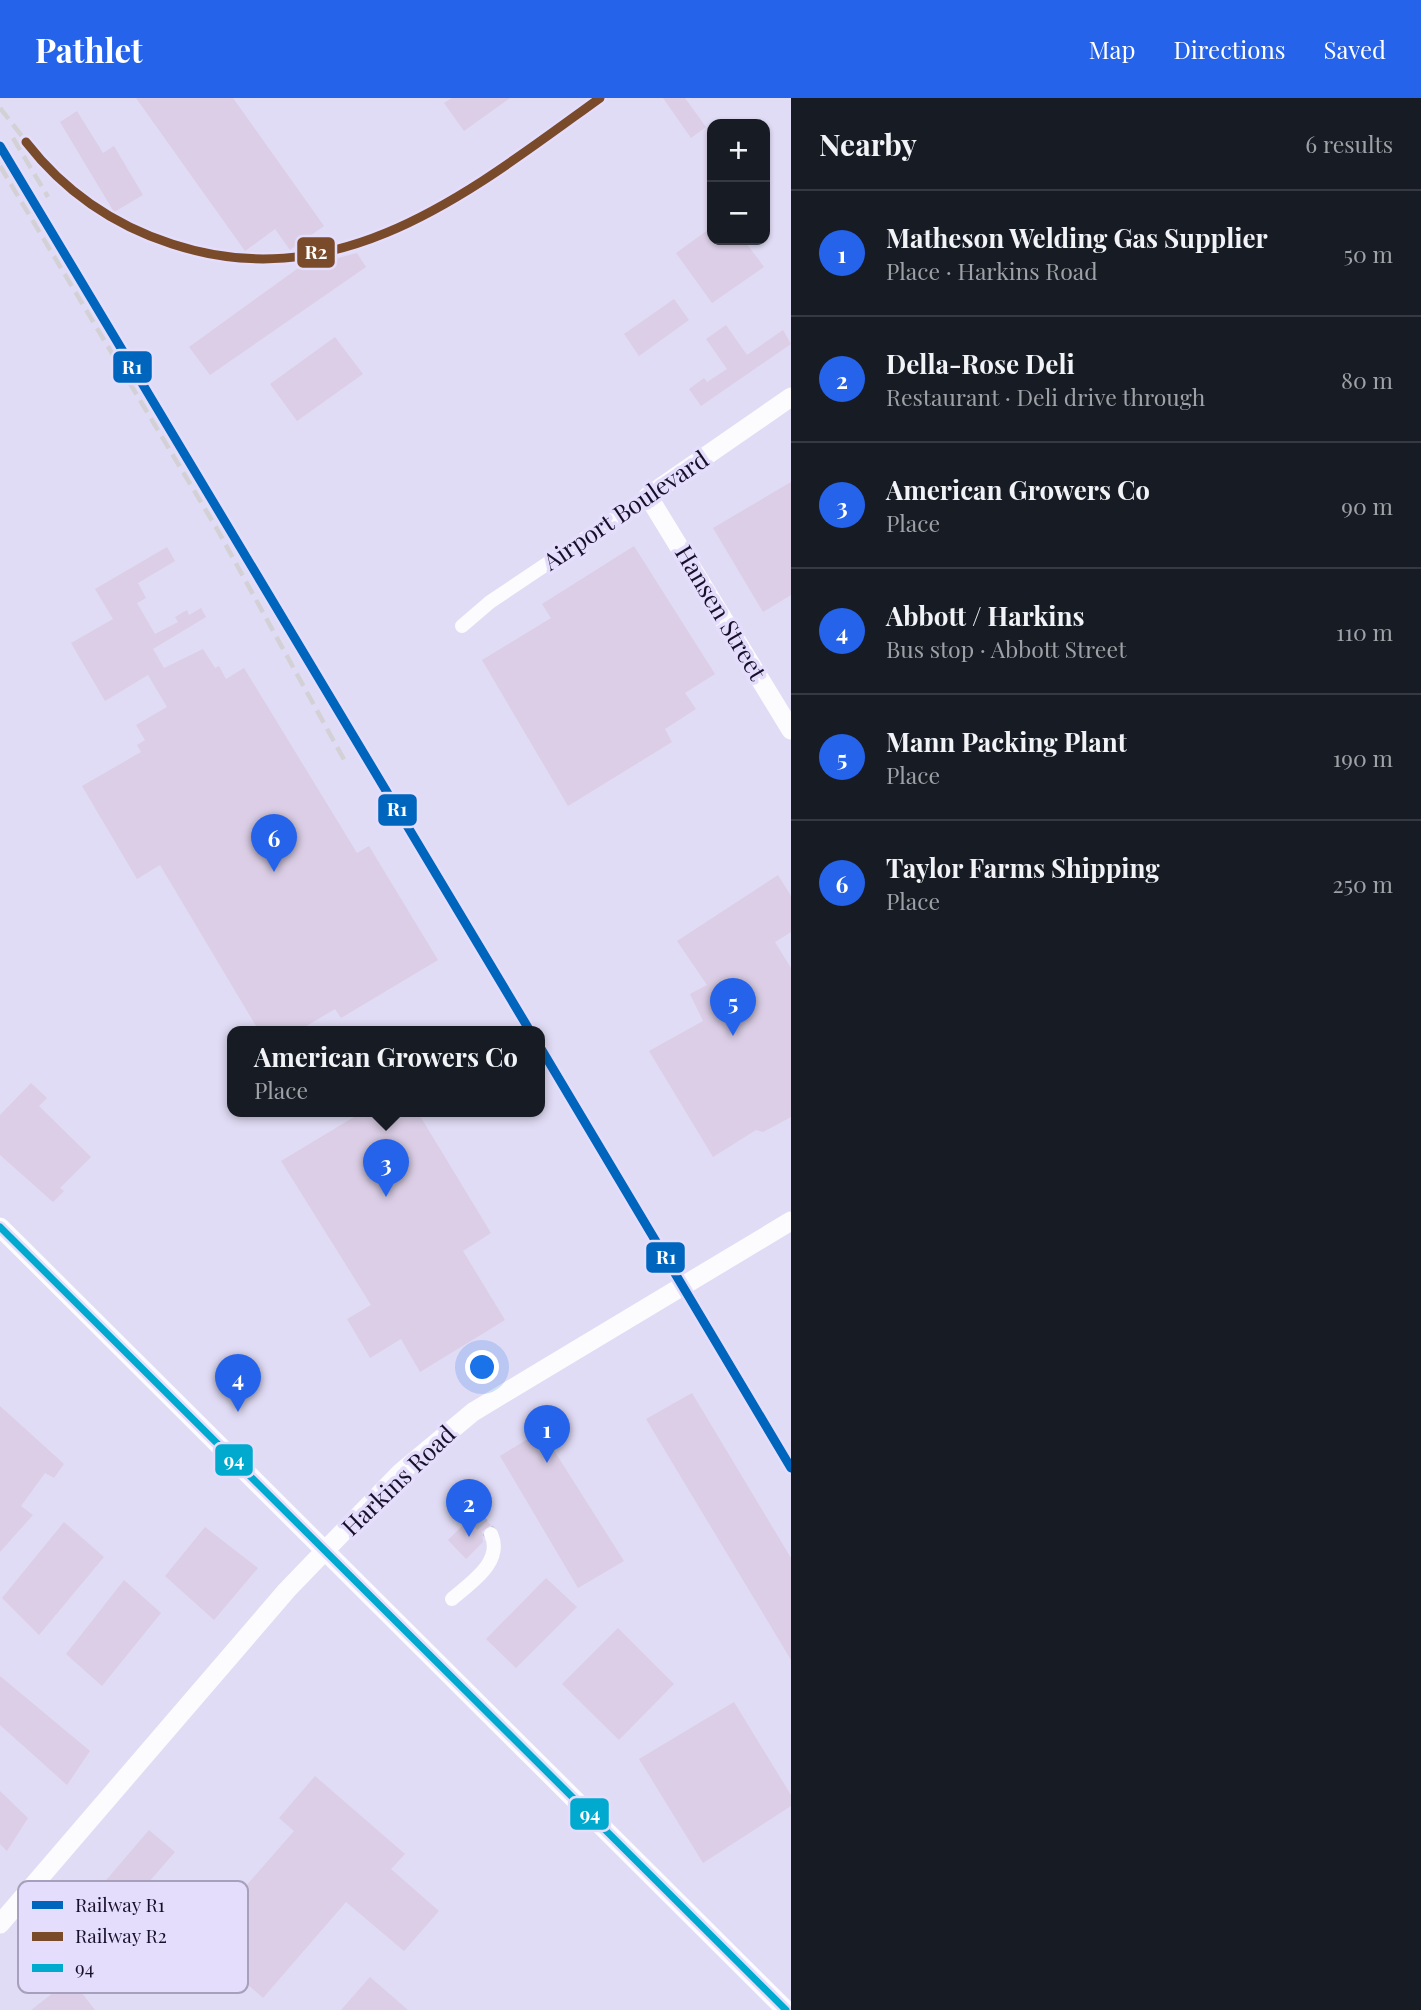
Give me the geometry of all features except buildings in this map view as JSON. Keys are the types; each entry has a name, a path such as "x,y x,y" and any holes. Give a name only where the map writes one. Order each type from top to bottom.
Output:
{"street":[{"name":"Airport Boulevard","path":"461,626 490,602 791,397"},
{"name":"Hansen Street","path":"648,496 791,730"},
{"name":"Harkins Road","path":"37,1881 287,1590 400,1474 473,1412 791,1221"},
{"path":"0,1227 786,2010"},
{"path":"456,1495 473,1515"},
{"path":"452,1599 492,1560 495,1542 491,1534"},
{"name":"Harkins Road","path":"0,1924 18,1903"}],"shaded area":[{"path":"0,98 791,98 791,2010 0,2010"}],"tunnel":[{"path":"473,1515 491,1534"}],"railway":[{"path":"0,108 62,182 86,203 123,226 163,243 204,253 247,258 290,257 333,251 374,239 414,222 486,180 600,98"},
{"path":"13,138 48,197"},
{"path":"0,166 217,529 347,765"}],"rail line":[{"name":"R2","path":"26,142 73,191 110,216 150,236 172,244 233,257 292,257 347,246 401,226 452,200 600,98"},
{"name":"R1","path":"0,146 527,1026"},
{"name":"R1","path":"545,1055 791,1468"}],"transit line":[{"name":"94","path":"0,1227 786,2010"}],"place":[{"name":"Taylor Farms Shipping","path":"274,872"},
{"name":"Mann Packing Plant","path":"733,1036"},
{"name":"American Growers Co","path":"386,1197"},
{"name":"Abbott / Harkins","path":"238,1412"},
{"name":"Matheson Welding Gas Supplier","path":"547,1463"},
{"name":"Della-Rose Deli","path":"469,1537"}]}
